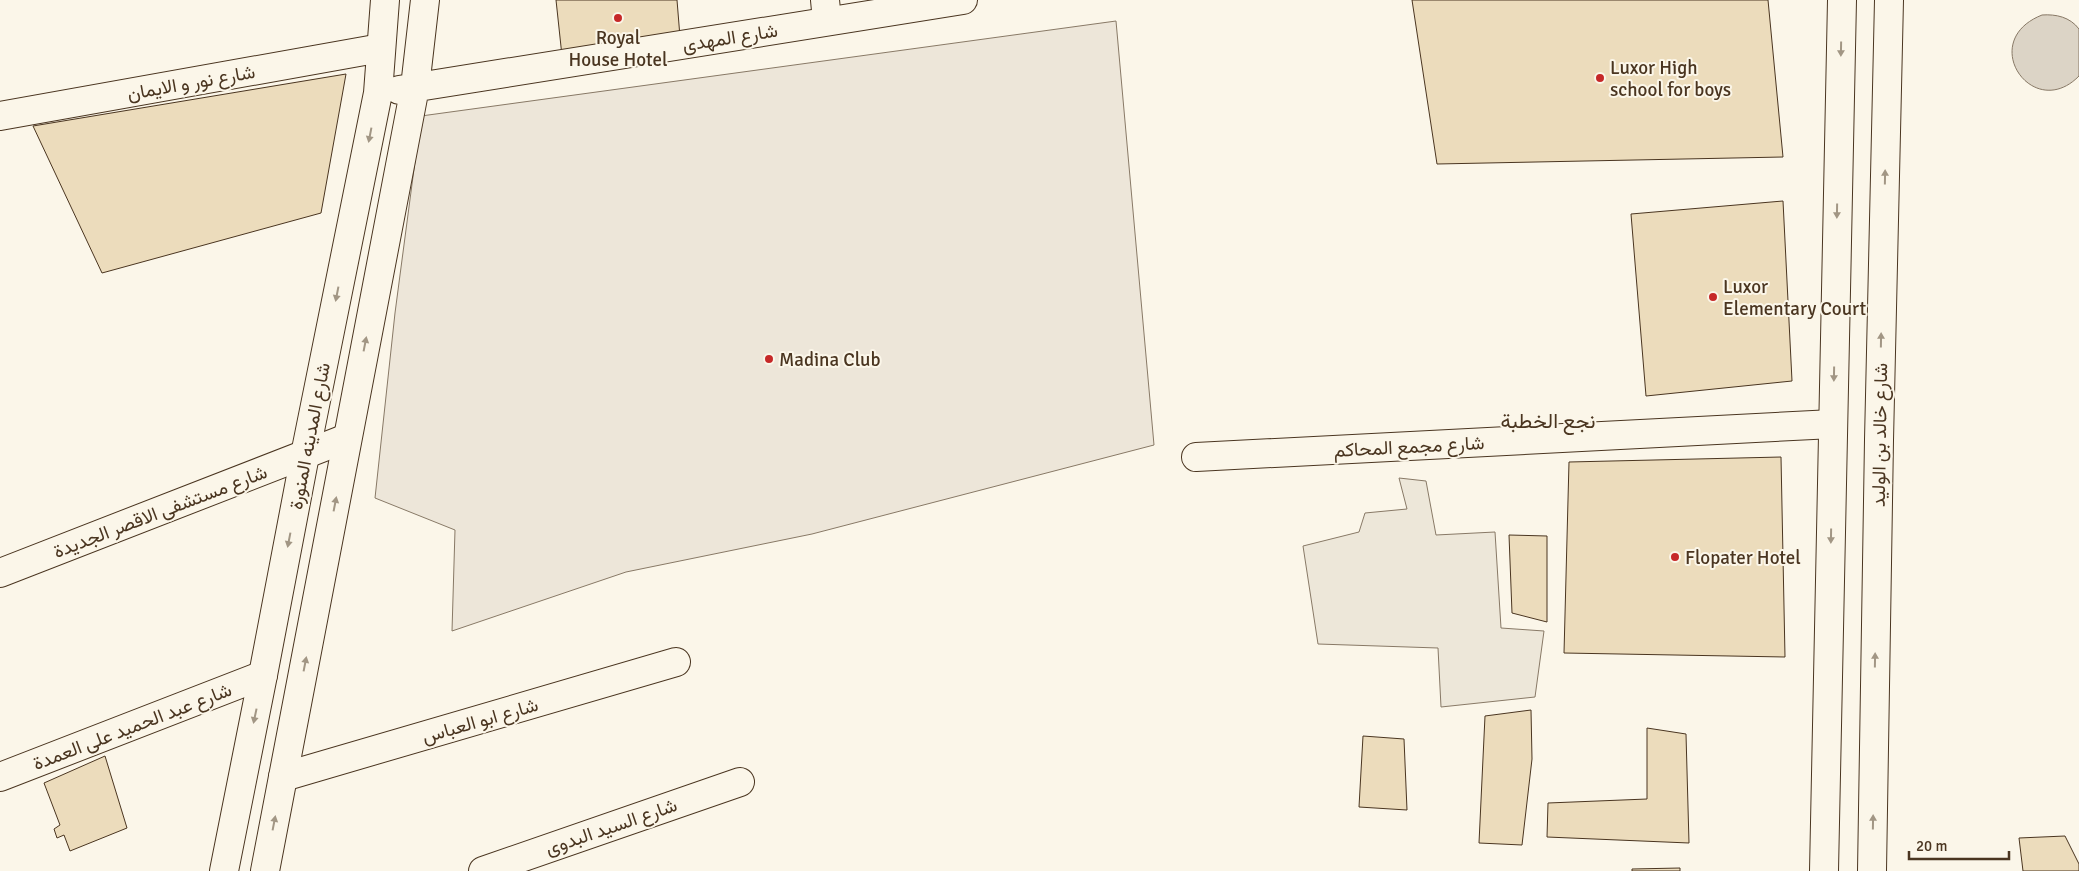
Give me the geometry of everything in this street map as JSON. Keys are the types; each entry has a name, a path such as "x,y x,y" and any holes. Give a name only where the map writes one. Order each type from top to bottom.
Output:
{"main road":[{"name":"شارع المدينه المنورة","path":"224,871 264,676 305,454 378,93 385,0"},
{"name":"شارع المدينه المنورة","path":"263,870 284,777 415,87 425,0"},
{"name":"شارع المهدى","path":"378,93 826,11 963,0"},
{"path":"1824,871 1842,0"},
{"name":"شارع خالد بن الوليد","path":"1872,871 1889,0"},
{"name":"شارع نور و الايمان","path":"0,116 381,48"},
{"name":"شارع مجمع المحاكم","path":"1196,457 1833,424"},
{"name":"شارع مستشفى الاقصر الجديدة","path":"0,573 347,438"},
{"name":"شارع ابو العباس","path":"284,777 676,662"},
{"name":"شارع عبد الحميد على العمدة","path":"0,777 264,676"},
{"name":"شارع السيد البدوى","path":"483,871 740,782"}],"shaded area":[{"path":"2042,15 2062,17 2079,29 2079,76 2061,88 2045,90 2030,84 2018,73 2013,58 2013,42 2023,27"},
{"name":"Madina Club","path":"1116,21 1154,445 812,534 626,572 452,631 455,530 375,498 395,313 421,116"},
{"path":"1399,478 1426,481 1436,535 1495,532 1501,628 1544,631 1535,697 1441,707 1438,648 1318,644 1303,546 1359,532 1365,513 1407,509"}],"building":[{"name":"Royal House Hotel","path":"556,0 677,0 680,37 562,56"},
{"name":"Luxor High school for boys","path":"1412,0 1768,0 1783,157 1437,164"},
{"path":"346,74 321,213 102,273 33,126"},
{"name":"Luxor Elementary Court","path":"1783,201 1792,381 1646,396 1631,214"},
{"name":"Flopater Hotel","path":"1781,457 1785,657 1564,653 1569,462"},
{"path":"1509,535 1547,536 1547,622 1512,613"},
{"path":"1531,710 1532,759 1522,845 1479,843 1485,716"},
{"path":"1647,728 1686,734 1689,843 1547,837 1548,803 1647,799"},
{"path":"1363,736 1404,739 1407,810 1359,807"},
{"path":"105,756 127,828 70,851 64,835 57,838 54,829 60,825 44,783"},
{"path":"2065,836 2079,864 2079,871 2023,871 2019,838"},
{"path":"1680,868 1680,871 1632,871 1632,869"}],"place":[{"name":"Royal House Hotel","path":"618,18"},
{"name":"Luxor High school for boys","path":"1600,78"},
{"name":"Luxor Elementary Court","path":"1713,297"},
{"name":"Madina Club","path":"769,359"},
{"name":"Flopater Hotel","path":"1675,557"}],"district":[{"name":"نجع الخطبة","path":"1548,421"}]}
